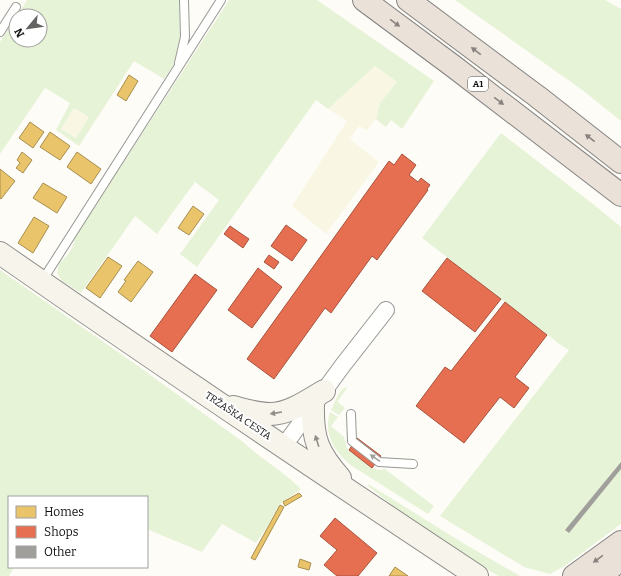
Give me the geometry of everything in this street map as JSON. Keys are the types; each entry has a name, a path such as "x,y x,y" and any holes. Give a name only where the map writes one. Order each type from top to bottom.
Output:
{"highway":[{"name":"A1","path":"364,0 453,66 621,195"},
{"name":"A1","path":"408,0 621,162"},
{"path":"590,170 609,200 621,210"},
{"path":"574,576 621,542"},
{"path":"602,576 621,560"}],"main road":[{"name":"TRŽAŠKA CESTA","path":"0,253 355,496 477,576"},
{"path":"218,402 261,413 277,413 319,398"},
{"path":"319,398 314,432 321,452 327,462 355,496"}],"street":[{"path":"283,447 386,310"}],"lane":[{"path":"177,67 185,37 184,0"},
{"path":"41,282 221,0"},
{"path":"0,32 16,7"},
{"path":"351,414 352,441 379,462 413,464"}],"shaded area":[{"path":"375,66 397,82 380,103 376,119 367,130 359,126 350,139 379,162 326,234 292,206 347,121 328,109"},
{"path":"74,108 89,117 77,138 61,129"}],"green space":[{"path":"27,0 179,0 180,39 176,61 164,79 134,61 79,146 56,130 70,103 45,88 0,154 0,42 8,30 8,48 48,48 48,8 22,8","holes":["74,108 89,117 76,138 61,129"]},
{"path":"229,0 317,0 434,81 402,129 391,120 386,127 376,119 380,103 397,82 375,66 328,109 316,100 197,267 180,254 219,200 195,182 157,234 135,216 81,293 62,281 57,273 59,263 70,252 75,237"},
{"path":"455,0 605,0 621,9 621,121 581,89"},
{"path":"501,133 621,227 621,524 566,565 550,574 524,567 440,516 569,350 422,238"},
{"path":"0,270 131,361 243,442 287,476 301,489 280,504 256,543 222,524 202,552 148,529 148,496 8,496 8,568 13,568 9,576 0,576"},
{"path":"346,387 347,388 338,401 345,408 339,415 331,410 339,394"},
{"path":"330,412 338,417 331,426 344,437 347,448 372,468 380,470 385,469 434,506 428,514 352,466 340,455 329,435 328,420"},
{"path":"368,484 463,543 520,576 499,576 488,570 417,525 368,486"}],"building: Homes":[{"path":"129,75 138,81 126,101 117,95"},
{"path":"30,122 44,132 33,148 19,138"},
{"path":"50,132 70,146 60,160 40,147"},
{"path":"22,152 32,160 23,173 16,168 20,163 17,160"},
{"path":"77,152 101,169 91,184 67,167"},
{"path":"0,169 15,181 1,199 0,198"},
{"path":"43,183 67,197 57,213 33,198"},
{"path":"193,206 204,214 189,235 178,228"},
{"path":"34,217 49,226 33,253 18,243"},
{"path":"108,257 122,266 100,298 86,288"},
{"path":"138,261 153,272 131,302 118,292 126,281 124,280"},
{"path":"299,493 302,496 285,506 283,502"},
{"path":"280,505 284,507 255,560 251,558"},
{"path":"300,559 311,563 309,570 298,567"},
{"path":"395,567 408,576 389,576"}],"building: Shops":[{"path":"402,154 416,165 409,175 418,182 421,178 430,185 427,189 428,190 377,260 372,256 331,313 325,308 274,379 247,359 389,161 394,165"},
{"path":"286,225 307,240 292,261 271,246"},
{"path":"230,226 249,239 243,248 224,234"},
{"path":"269,255 279,262 274,269 264,262"},
{"path":"447,258 501,299 475,332 422,291"},
{"path":"258,268 282,287 252,328 228,310"},
{"path":"195,274 217,290 172,352 150,336"},
{"path":"505,302 547,335 515,377 529,388 514,408 500,397 464,443 416,406 445,367 451,371"},
{"path":"357,438 381,456 372,468 349,450"},
{"path":"335,518 377,553 358,576 337,576 324,565 337,550 320,536"}],"building: Other":[{"path":"621,462 621,469 569,533 565,530"}]}
